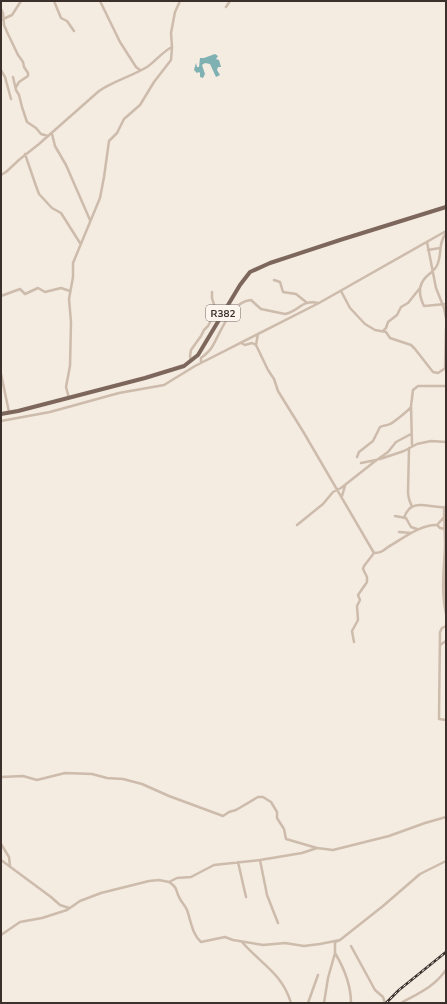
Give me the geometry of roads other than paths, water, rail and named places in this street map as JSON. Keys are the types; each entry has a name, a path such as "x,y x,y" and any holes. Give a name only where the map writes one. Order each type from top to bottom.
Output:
{"main road":[{"name":"R382","path":"1,414 70,398 178,368 191,361 201,349 240,285 250,272 270,263 446,207"}],"street":[{"path":"2,19 12,14 21,1"},
{"path":"54,1 61,18 67,21 74,31"},
{"path":"100,1 120,42 136,67 140,70"},
{"path":"70,398 66,384 70,357 70,291 73,277 73,263 101,194 108,143 117,133 124,119 139,106 154,82 169,63 172,47 171,33 175,12 180,1"},
{"path":"226,7 230,1"},
{"path":"1,9 3,13 2,19 4,25 28,73 28,76 19,82 16,87"},
{"path":"1,174 6,172 25,154 52,133 106,86 151,64 163,52 172,47"},
{"path":"1,70 5,77 11,99"},
{"path":"13,77 27,122 36,128 41,134 48,136"},
{"path":"52,133 55,146 90,220"},
{"path":"25,154 39,194 54,210 61,213 80,244"},
{"path":"1,421 53,412 129,391 160,386 201,363 319,303 446,232"},
{"path":"382,331 386,328 388,322 397,315 401,308 408,303 420,288 425,278 434,271 439,261 441,241 446,232"},
{"path":"427,242 438,293 445,304 446,318"},
{"path":"428,250 440,248"},
{"path":"274,280 280,282 283,292 296,294 306,302"},
{"path":"1,296 20,289 25,294 38,288 45,292 61,288 70,291"},
{"path":"420,288 420,294 424,306 445,304"},
{"path":"341,291 350,308 365,324 374,330 386,332 390,338 413,347 433,372 446,370 446,328"},
{"path":"191,361 191,350 209,325 215,313 216,308 212,298 212,292"},
{"path":"201,363 201,358 212,347 233,310 240,303 251,300 261,309 285,314 306,302 319,303"},
{"path":"259,334 256,345 274,379 278,391 374,553"},
{"path":"241,343 245,345 252,343 256,345"},
{"path":"1,374 10,413"},
{"path":"412,507 408,492 412,392 414,388 418,386 446,386"},
{"path":"357,457 359,452 373,441 380,427 392,424 400,416 407,412 411,406"},
{"path":"297,525 323,504 337,490 391,450 396,442 411,434"},
{"path":"361,463 400,453 410,447 431,441 446,442"},
{"path":"391,450 400,453"},
{"path":"342,497 345,485"},
{"path":"404,518 407,511 416,504 432,505 439,508 445,506 443,595 446,614"},
{"path":"395,516 404,518 411,527 417,530"},
{"path":"437,525 445,516"},
{"path":"354,642 352,632 358,620 358,606 360,600 358,595 367,582 363,568 374,553 381,552 411,533 428,526 437,525 440,528 445,528"},
{"path":"399,532 411,533"},
{"path":"444,564 446,596"},
{"path":"446,626 442,628 440,632 439,718 440,720 446,720"},
{"path":"440,645 446,641"},
{"path":"1,777 23,776 36,780 64,773 92,774 107,778 123,779 142,784 169,796 223,816 261,796 268,800 277,812 277,818 284,829 286,840 317,848 333,850 389,836 446,817"},
{"path":"1,844 9,857 10,866"},
{"path":"169,882 177,878 193,876 211,866 302,853 317,848"},
{"path":"1,860 60,905 70,908"},
{"path":"260,860 267,895 278,923"},
{"path":"351,1003 350,988 335,953 335,942 340,940 384,906 420,874 446,861"},
{"path":"238,862 246,897"},
{"path":"1,935 20,922 42,918 70,908 87,898 149,881 159,880 169,882 177,889 179,896 188,912 189,922 200,941 225,937 263,945 285,943 304,946 340,940"},
{"path":"242,941 250,951 276,975 288,993 291,1003"},
{"path":"351,946 375,990 383,997 385,1003"},
{"path":"324,1003 328,978 335,953"},
{"path":"401,1003 419,995 446,970"},
{"path":"308,1003 318,975"}],"water":[{"path":"215,54 218,56 216,59 219,60 221,67 218,67 217,70 220,75 216,77 210,64 205,63 202,65 205,74 203,78 200,77 200,73 197,73 194,70 196,63 197,67 199,67 200,58"}],"railway":[{"path":"386,1003 399,990 446,952"}]}
